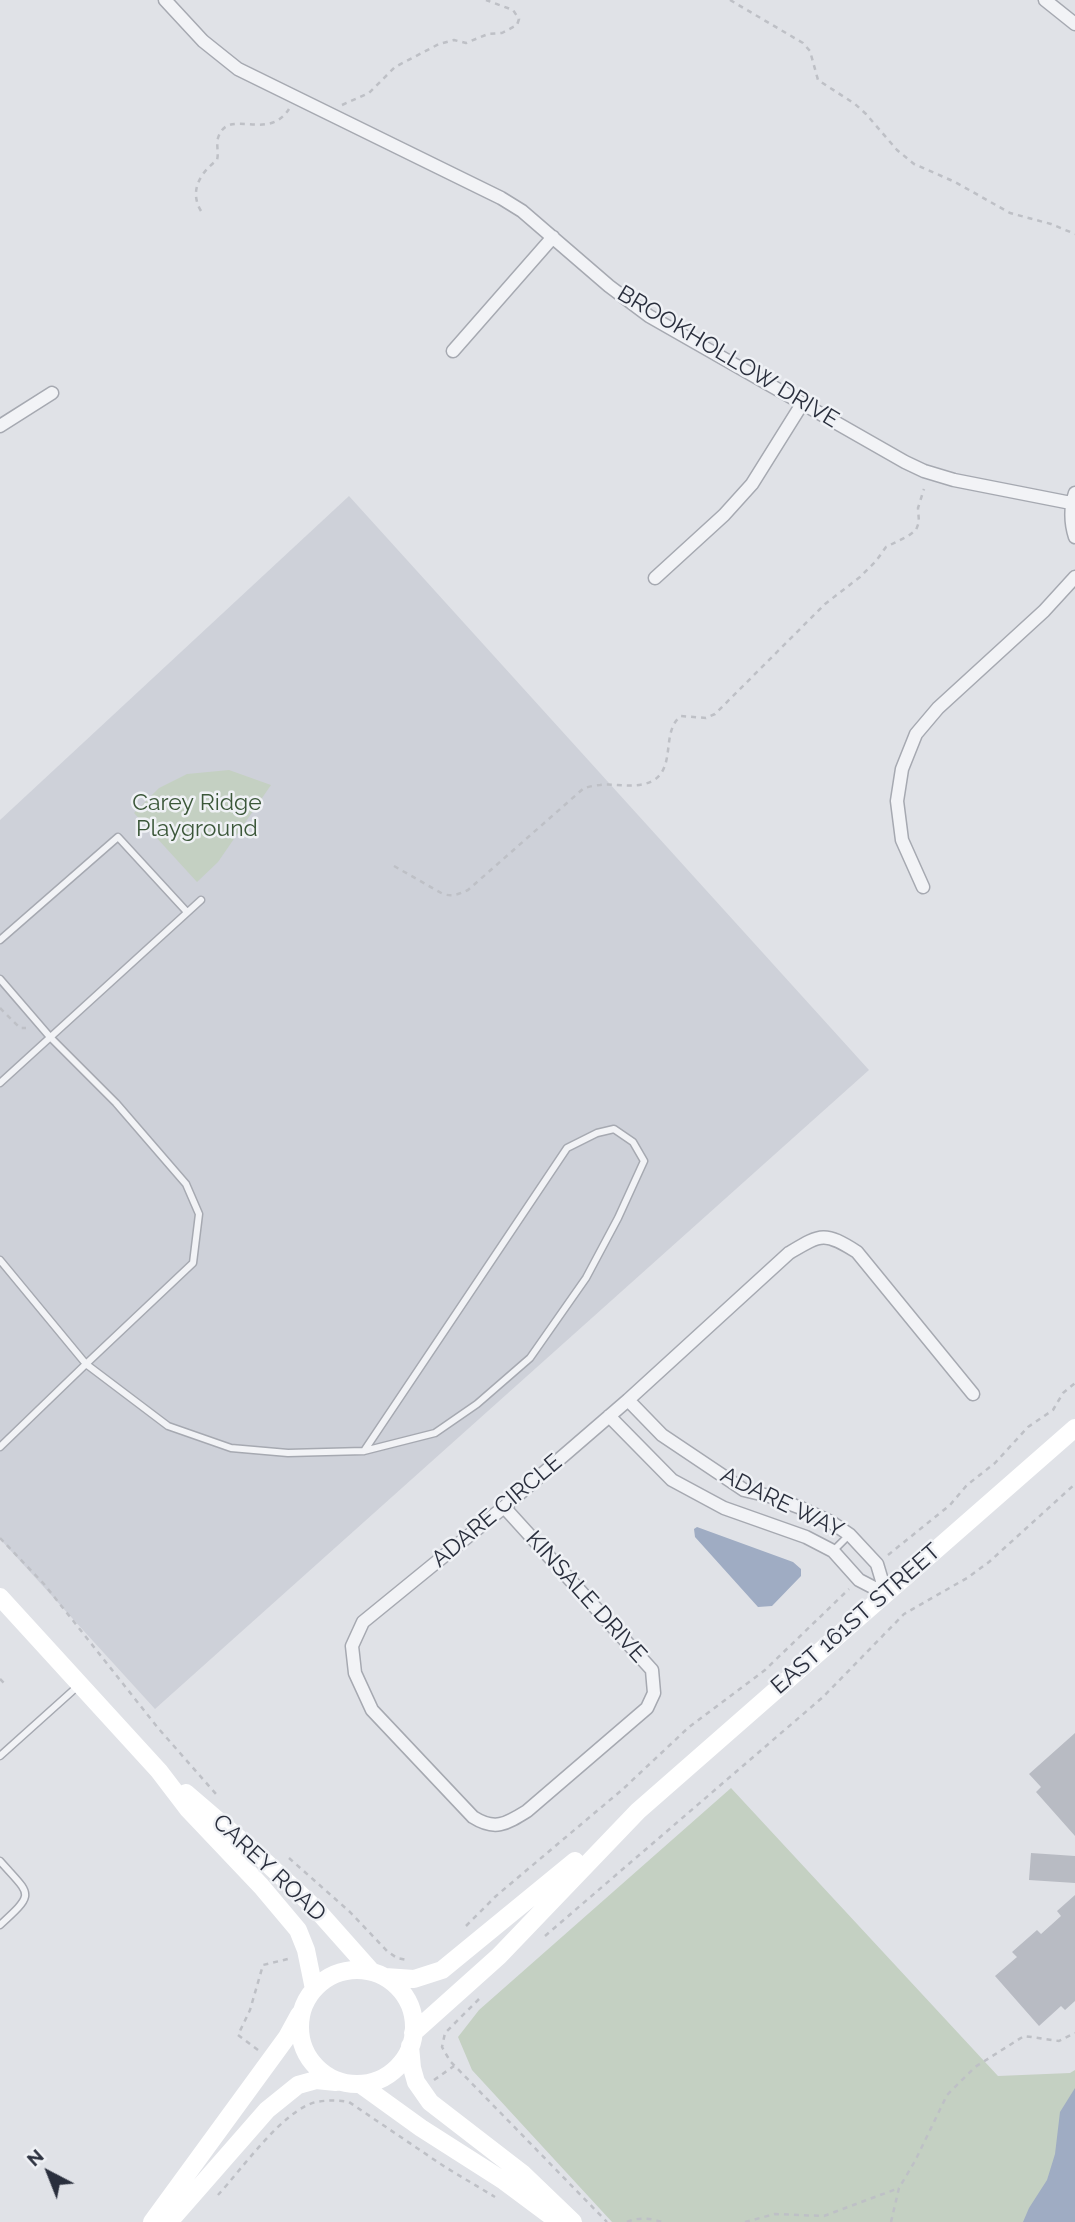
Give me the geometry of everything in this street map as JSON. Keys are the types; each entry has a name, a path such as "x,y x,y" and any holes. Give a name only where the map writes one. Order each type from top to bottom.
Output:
{"street":[{"name":"BROOKHOLLOW DRIVE","path":"165,0 203,41 238,69 501,198 522,211 609,286 649,316 924,471 954,480 1073,498 1070,518 1075,537"},
{"path":"1045,0 1075,24"},
{"path":"453,351 553,237"},
{"path":"0,426 52,393"},
{"path":"655,578 724,515 752,484 802,404"},
{"path":"923,887 902,840 897,800 902,769 916,734 938,708 1044,611 1075,578"},
{"name":"ADARE CIRCLE","path":"654,1693 647,1708 527,1811 495,1826 473,1817 372,1710 355,1673 352,1646 363,1622 504,1507 628,1400 789,1253 814,1238 834,1238 857,1252 973,1394"},
{"name":"ADARE WAY","path":"628,1400 662,1435 744,1490 801,1508 831,1522 849,1535 877,1564 886,1594"},
{"name":"ADARE WAY","path":"609,1416 673,1480 724,1508 806,1536 833,1551 859,1580 886,1594"},
{"name":"EAST 161ST STREET","path":"378,1974 414,1979 442,1970 638,1811 1075,1428"},
{"name":"KINSALE DRIVE","path":"504,1507 652,1670 654,1693"},
{"name":"CAREY ROAD","path":"0,1597 159,1771 188,1809 261,1886 298,1930 306,1950 314,1989"},
{"name":"CAREY ROAD","path":"159,1771 247,1845 306,1900 378,1974"},
{"name":"EAST 161ST STREET","path":"412,2040 499,1955 638,1811"},
{"path":"152,2222 287,2037 314,1989 341,1972 356,1970 378,1974 398,1987 407,2001 413,2017 412,2068 416,2082 429,2102 522,2173 573,2222"},
{"path":"304,2006 299,2024 302,2043 310,2060 324,2074 341,2082"},
{"path":"169,2222 267,2110 298,2085 316,2080 360,2084 376,2080 391,2073 402,2061 412,2040"},
{"path":"360,2084 421,2128 504,2181 559,2222"}],"lane":[{"path":"0,940 118,837 187,912"},
{"path":"0,1083 201,900"},
{"path":"0,979 50,1037 116,1103 186,1184 199,1214 193,1262 0,1447"},
{"path":"0,1260 86,1364 168,1426 231,1448 288,1453 364,1451 435,1433 477,1404 530,1358 586,1278 618,1218 644,1161 634,1142 614,1129 597,1133 567,1149 364,1451"},
{"path":"833,1551 849,1535"},
{"path":"0,1756 80,1684"},
{"path":"0,1861 26,1894 25,1901 0,1925"}],"path":[{"path":"335,117 344,103 369,93 395,67 439,44 454,40 466,43 488,34 502,33 517,25 519,19 513,9 486,0"},
{"path":"730,0 803,43 810,51 818,80 855,104 897,150 914,164 954,181 1010,213 1051,224 1075,234"},
{"path":"201,211 196,199 198,182 202,173 217,160 217,139 224,128 235,123 277,123 284,118 296,99"},
{"path":"394,866 443,894 459,894 468,890 584,789 599,785 636,786 657,778 664,770 671,731 678,718 681,716 706,719 715,714 825,604 860,577 886,547 916,530 919,522 918,508 924,489"},
{"path":"0,1009 20,1028 33,1028"},
{"path":"877,1564 950,1505 967,1485 995,1463 1028,1427 1053,1410 1063,1394 1075,1383"},
{"path":"540,1940 822,1698 904,1614 967,1578 989,1562 1075,1484"},
{"path":"0,1538 44,1584 158,1728 220,1799"},
{"path":"467,1926 496,1896 623,1789 689,1727 765,1670 841,1594 859,1580"},
{"path":"0,1679 4,1684"},
{"path":"289,1858 350,1912 387,1951 397,1958 412,1960"},
{"path":"260,2052 238,2035 250,2010 263,1965 293,1957"},
{"path":"480,1998 444,2033 442,2047 454,2066 607,2222"},
{"path":"891,2222 899,2188 947,2095 975,2067 1024,2036 1059,2040 1075,2033"},
{"path":"433,2081 454,2066"},
{"path":"215,2197 290,2116 315,2103 336,2100 349,2102 444,2167 502,2202"},
{"path":"745,2222 775,2214 824,2216 899,2188"},
{"path":"628,2222 634,2219 653,2219 662,2222"}],"shaded area":[{"path":"349,496 869,1070 155,1709 0,1539 0,820"}],"green space":[{"name":"Carey Ridge Playground","path":"229,770 271,785 218,862 197,882 134,813 159,788 187,774"},
{"path":"731,1788 998,2076 1070,2073 1075,2070 1075,2222 612,2222 472,2070 458,2037 479,2010"}],"water":[{"path":"697,1527 793,1562 801,1569 801,1576 772,1606 758,1607 695,1537 694,1529"},
{"path":"1075,2088 1075,2222 1023,2222 1047,2180 1055,2154 1060,2112"}],"building":[{"path":"1075,1733 1075,1836 1036,1792 1041,1787 1029,1774"},
{"path":"1031,1853 1075,1856 1075,1883 1029,1880"},
{"path":"1075,1895 1075,2001 1065,2010 1061,2006 1039,2026 995,1976 1017,1957 1012,1952 1037,1930 1041,1934 1061,1916 1057,1911"}]}
